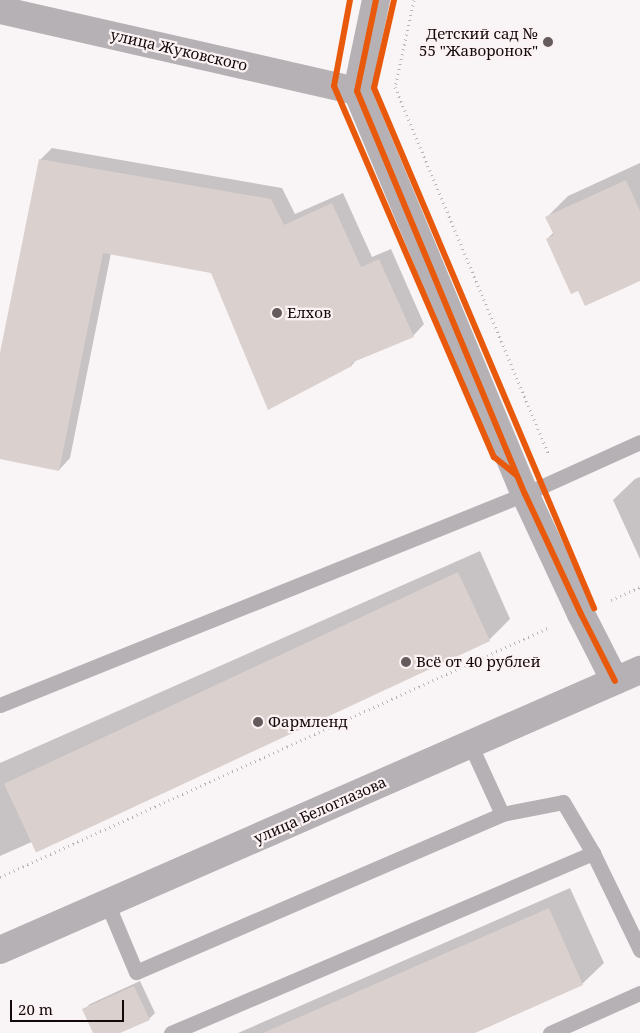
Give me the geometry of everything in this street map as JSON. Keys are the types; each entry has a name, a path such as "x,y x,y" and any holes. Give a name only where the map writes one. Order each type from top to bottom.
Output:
{"street":[{"path":"376,0 357,91 525,494 581,614 615,681"},
{"name":"улица Жуковского","path":"0,10 357,91"},
{"name":"улица Белоглазова","path":"0,950 640,670"}],"lane":[{"path":"0,705 525,494 640,442"},
{"path":"470,744 502,814"},
{"path":"106,903 136,972 502,814 563,802 594,853 640,950"},
{"path":"171,1033 594,853"},
{"path":"550,1033 640,993"}],"path":[{"path":"414,0 395,87 559,479"},
{"path":"0,878 640,587"}],"building":[{"name":"Елхов","path":"39,159 271,199 284,225 332,203 361,267 379,259 414,337 351,363 352,366 268,410 211,273 103,253 59,471 0,459 0,353"},
{"path":"626,180 640,211 640,281 585,306 578,291 571,294 546,239 554,235 545,217"},
{"path":"458,572 490,641 36,853 4,784"},
{"path":"549,908 583,985 475,1033 263,1033"},
{"path":"134,986 150,1020 120,1033 93,1033 82,1009"}],"cycle path":[{"path":"350,0 334,86 494,457 516,475"},
{"path":"376,0 357,91 525,494 581,614 615,681"},
{"path":"394,0 374,88 594,608"}],"place":[{"name":"Детский сад № 55 \"Жаворонок\"","path":"548,42"},
{"name":"Елхов","path":"277,313"},
{"name":"Всё от 40 рублей","path":"406,662"},
{"name":"Фармленд","path":"258,722"}]}
